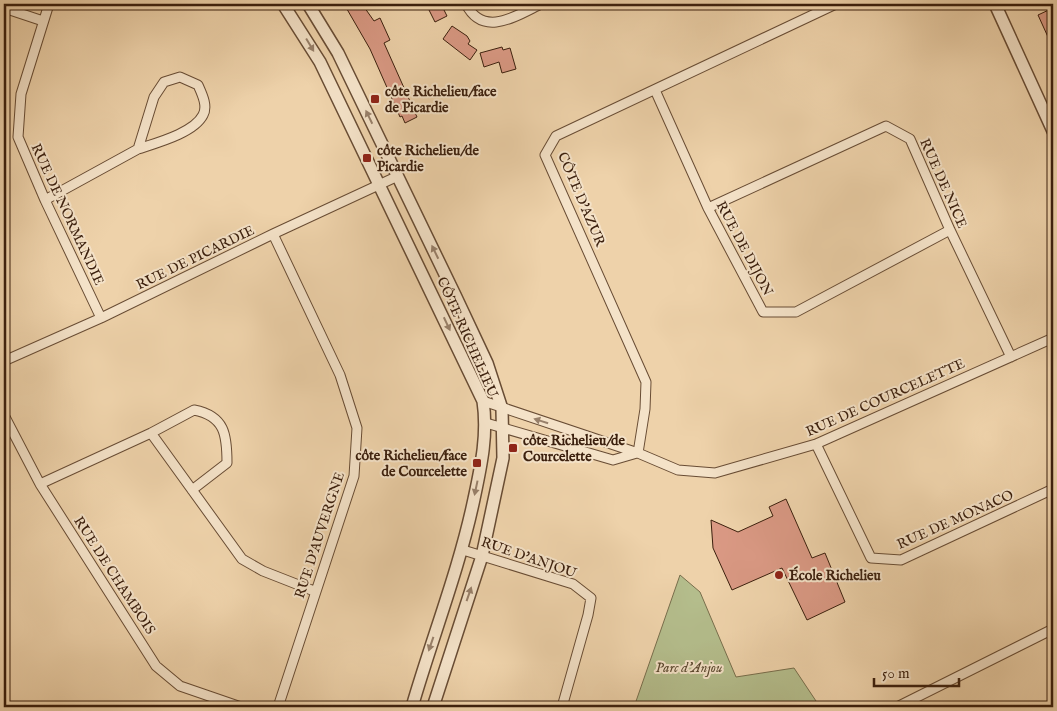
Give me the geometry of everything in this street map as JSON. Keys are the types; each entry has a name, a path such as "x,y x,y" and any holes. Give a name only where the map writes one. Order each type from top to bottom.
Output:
{"street":[{"name":"RUE DE NORMANDIE","path":"49,4 21,94 18,136 45,200 101,318"},
{"name":"CÔTE RICHELIEU","path":"283,4 320,62 483,402 486,423 483,457 463,550 412,707"},
{"name":"CÔTE RICHELIEU","path":"308,4 338,53 398,176 487,364 502,409 504,428 503,458 482,556 433,707"},
{"path":"466,4 472,15 490,24 510,18 541,4"},
{"name":"CÔTE D'AZUR","path":"638,453 645,409 646,382 545,155 556,136 836,4"},
{"path":"995,4 1053,131"},
{"path":"4,8 43,21"},
{"path":"45,200 138,149 168,140 195,124 204,114 205,102 198,85 180,77 164,82 154,97 138,149"},
{"name":"RUE DE DIJON","path":"655,90 708,208 763,312 796,312 950,230"},
{"name":"RUE DE NICE","path":"708,208 886,126 910,139 950,230 1011,357"},
{"name":"RUE DE PICARDIE","path":"4,362 101,318 273,234 398,176"},
{"name":"RUE D'AUVERGNE","path":"273,234 340,375 357,428 354,476 314,591 278,707"},
{"name":"RUE DE COURCELETTE","path":"483,402 638,453 678,470 715,473 816,444 1053,338"},
{"path":"40,484 151,433 194,410 214,417 218,422 227,441 227,463 192,490"},
{"name":"RUE DE CHAMBOIS","path":"4,415 40,484 156,666 180,686 242,707"},
{"path":"486,423 613,460 638,453"},
{"path":"151,433 242,559 264,571 314,591"},
{"name":"RUE DE MONACO","path":"816,444 871,558 901,560 1053,489"},
{"name":"RUE D'ANJOU","path":"463,550 573,584 591,598 562,707"},
{"path":"897,707 1053,629"}],"green space":[{"name":"Parc d'Anjou","path":"680,575 700,592 736,677 794,668 820,707 634,707"}],"building":[{"path":"344,4 362,4 374,21 380,18 390,40 384,43 417,117 405,123 402,116 400,117 370,49"},
{"path":"426,4 441,4 447,16 435,22"},
{"path":"1053,8 1053,48 1038,15"},
{"path":"452,26 467,36 470,41 468,44 477,50 470,60 443,39"},
{"path":"502,47 503,50 510,48 516,69 502,73 499,62 484,67 480,53"},
{"name":"École Richelieu","path":"786,499 812,558 825,553 845,602 807,620 782,568 732,590 713,548 711,520 738,532 773,516 769,507"}],"place":[{"name":"côte Richelieu/face de Picardie","path":"375,99"},
{"name":"côte Richelieu/de Picardie","path":"367,158"},
{"name":"côte Richelieu/de Courcelette","path":"513,448"},
{"name":"côte Richelieu/face de Courcelette","path":"477,463"},
{"name":"École Richelieu","path":"779,575"}]}
